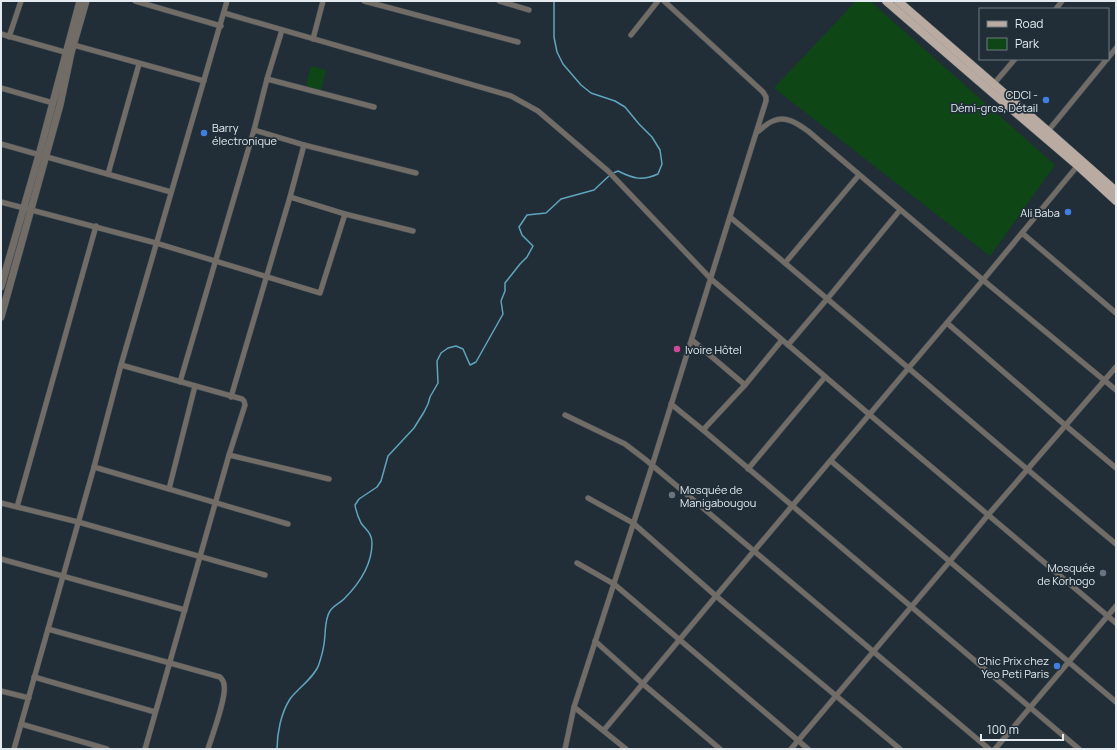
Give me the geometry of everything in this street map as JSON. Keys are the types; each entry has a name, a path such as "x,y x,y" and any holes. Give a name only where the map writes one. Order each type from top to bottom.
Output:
{"main road":[{"path":"886,1 900,6 991,87 1080,163 1115,189"},
{"path":"991,87 1048,131 1116,201"}],"street":[{"path":"9,37 21,1"},
{"path":"71,44 80,1"},
{"path":"43,155 53,103 86,1"},
{"path":"135,1 221,26"},
{"path":"14,749 156,243 221,26 227,1"},
{"path":"313,39 323,1"},
{"path":"364,1 518,42"},
{"path":"499,1 529,10"},
{"path":"631,35 658,1"},
{"path":"565,749 574,707 692,340 766,101 766,96 763,92 664,1"},
{"path":"224,13 512,96 538,111 608,171 711,279 1116,622"},
{"path":"180,382 282,30"},
{"path":"1,34 68,53"},
{"path":"71,44 204,81"},
{"path":"1109,57 1116,48"},
{"path":"1,287 60,105 68,53"},
{"path":"991,87 1014,60"},
{"path":"1048,131 1106,60"},
{"path":"108,174 139,64"},
{"path":"267,79 374,107"},
{"path":"1,88 53,103"},
{"path":"756,133 773,121 783,119 792,121 808,131 983,280 1116,390"},
{"path":"254,130 304,145 416,173"},
{"path":"1,144 171,192"},
{"path":"231,397 304,145"},
{"path":"604,730 1080,163"},
{"path":"785,263 859,174"},
{"path":"290,197 345,214 413,231"},
{"path":"1,202 156,243 320,293 345,214"},
{"path":"1,317 27,208"},
{"path":"788,345 900,210"},
{"path":"730,217 1026,470 1116,544"},
{"path":"17,507 96,226"},
{"path":"1022,233 1116,313"},
{"path":"947,322 1116,468"},
{"path":"692,340 745,385"},
{"path":"703,430 745,385 782,340"},
{"path":"121,366 242,399 245,405 229,455 145,749"},
{"path":"791,749 1026,470 1116,367"},
{"path":"748,468 825,377"},
{"path":"168,489 195,386"},
{"path":"671,404 912,606 1079,749"},
{"path":"565,415 624,444 652,466 989,749"},
{"path":"229,455 329,478"},
{"path":"831,461 1116,702"},
{"path":"94,467 288,524"},
{"path":"588,498 633,523 716,596 900,749"},
{"path":"1,503 78,522 265,575"},
{"path":"1,566 2,559 185,610"},
{"path":"577,563 614,584 808,749"},
{"path":"995,749 1116,606"},
{"path":"48,629 220,677 225,690 208,749"},
{"path":"596,641 643,684 720,749"},
{"path":"34,677 155,712"},
{"path":"1,691 29,698"},
{"path":"574,707 626,749"},
{"path":"21,724 107,749"}],"green space":[{"path":"856,1 870,1 1055,165 990,256 774,88"},
{"path":"311,66 326,70 321,90 306,86"}],"waterway":[{"path":"277,749 280,723 284,710 293,695 314,674 319,664 324,647 328,615 331,609 344,599 355,587 364,574 370,559 372,543 371,537 361,523 355,505 359,499 377,487 381,481 388,456 414,428 424,412 438,383 437,361 441,353 448,348 456,346 463,349 470,365 476,362 503,314 501,301 505,291 505,283 527,257 533,246 522,235 519,227 527,215 546,213 561,199 594,190 611,174 618,171 633,177 647,178 658,174 662,164 660,150 652,137 625,107 615,101 591,93 581,85 563,64 557,52 554,37 554,1"}],"place":[{"name":"CDCI - Démi-gros, Détail","path":"1046,100"},
{"name":"Barry électronique","path":"204,133"},
{"name":"Ali Baba","path":"1068,212"},
{"name":"Ivoire Hôtel","path":"677,349"},
{"name":"Mosquée de Manigabougou","path":"672,495"},
{"name":"Mosquée de Korhogo","path":"1103,573"},
{"name":"Chic Prix chez Yeo Peti Paris","path":"1057,666"}]}
